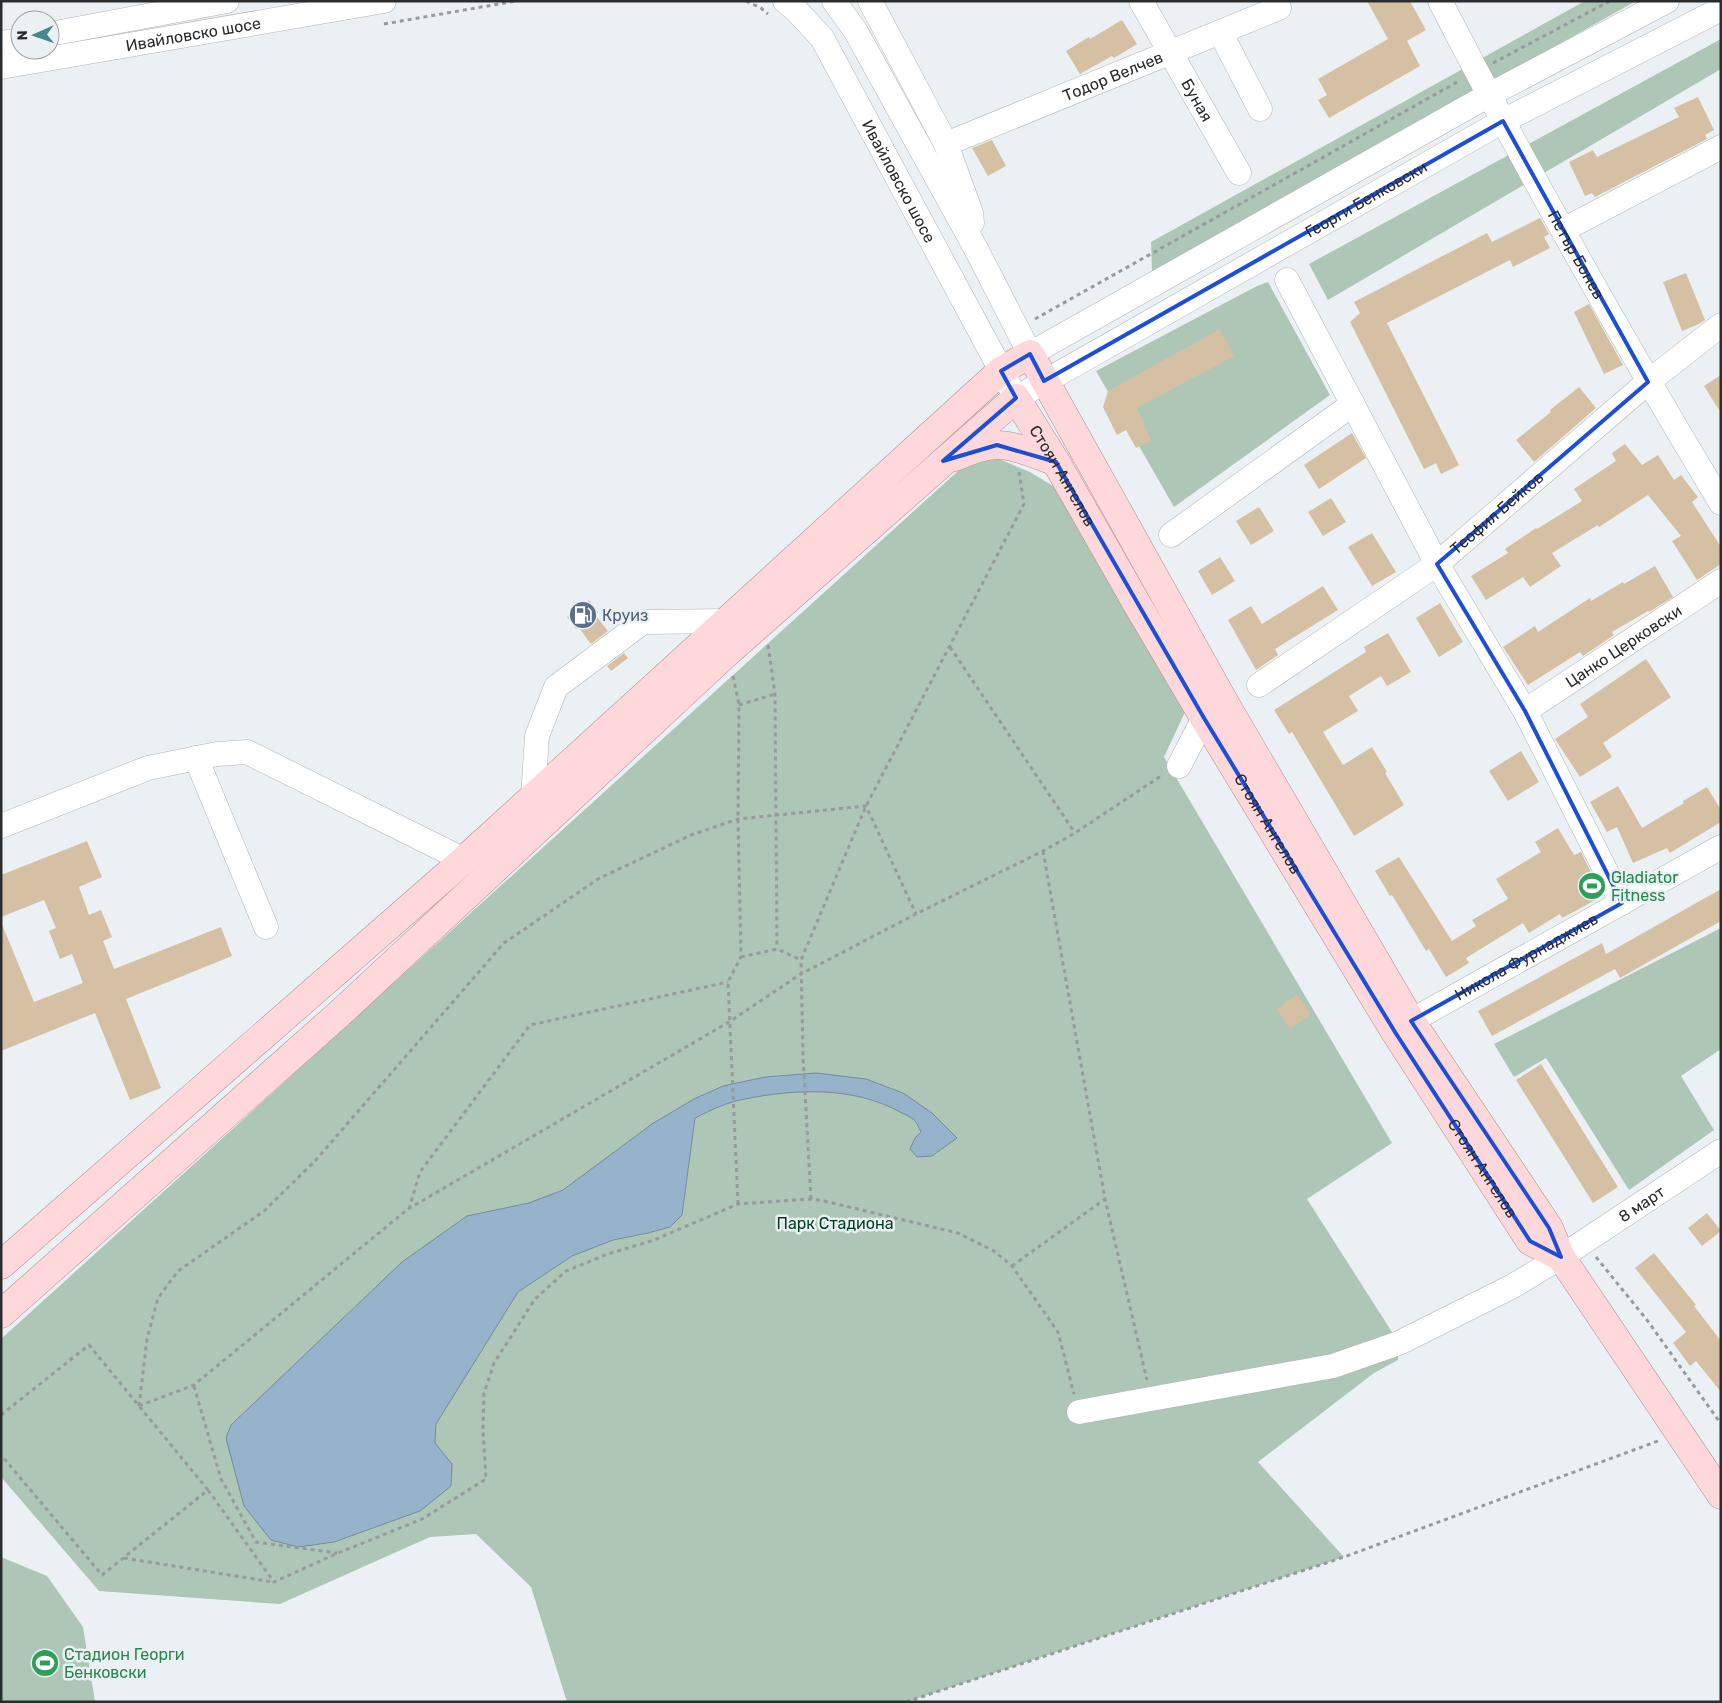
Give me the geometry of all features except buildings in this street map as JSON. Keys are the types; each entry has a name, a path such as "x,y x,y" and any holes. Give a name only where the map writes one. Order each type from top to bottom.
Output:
{"main road":[{"name":"Георги Бенковски","path":"1,1265 464,860 1000,371 1030,354"},
{"name":"Стоян Ангелов","path":"1030,354 1226,705 1411,1021 1549,1228 1561,1257 1721,1495"},
{"name":"Стоян Ангелов","path":"1016,398 1056,462 1204,718 1396,1032 1530,1241 1561,1257"},
{"path":"1,1314 339,1014 764,620 1016,398"},
{"path":"943,461 971,450 997,444 1016,448 1056,462"}],"street":[{"name":"Ивайловско шосе","path":"60,32 227,1"},
{"name":"Ивайловско шосе","path":"785,1 822,38 1000,371"},
{"name":"Ивайловско шосе","path":"834,1 855,30 1018,328 1030,354"},
{"path":"870,1 946,144 971,213 974,247"},
{"name":"Буная","path":"1141,1 1239,173"},
{"name":"Петър Бонев","path":"1440,1 1476,72 1648,382 1721,503"},
{"name":"Георги Бенковски","path":"1030,354 1489,95 1667,1"},
{"name":"Ивайловско шосе","path":"1,67 371,2"},
{"name":"Тодор Велчев","path":"946,144 1279,8"},
{"name":"Георги Бенковски","path":"1016,398 1503,121 1721,9"},
{"path":"1220,32 1260,109"},
{"path":"1563,230 1721,146"},
{"path":"1287,280 1438,564 1525,712 1622,902"},
{"name":"Теофил Бейков","path":"1259,685 1438,564 1648,382 1721,325"},
{"name":"Стоян Ангелов","path":"1000,371 1016,398"},
{"path":"1171,536 1353,404"},
{"name":"Цанко Церковски","path":"1525,712 1721,581"},
{"path":"533,798 537,736 556,686 644,622 727,621"},
{"path":"1179,766 1204,718"},
{"path":"1,826 148,768 217,754 247,752 464,860"},
{"path":"196,758 266,927"},
{"name":"Никола Фурнаджиев","path":"1411,1021 1721,847"},
{"name":"8 март","path":"1079,1412 1334,1366 1399,1343 1514,1286 1721,1151"}],"path":[{"path":"1018,328 1476,72 1610,1"},
{"path":"811,1200 803,1056 801,960 866,806 1024,504 1016,448"},
{"path":"764,620 775,694 777,949"},
{"path":"950,647 1075,833"},
{"path":"729,652 739,705 740,957 728,982 738,1204"},
{"path":"739,705 775,694"},
{"path":"139,1406 194,1385 408,1209 729,1022 801,974 916,914 1044,851 1179,766"},
{"path":"139,1406 147,1339 158,1298 178,1270 264,1212 315,1161 504,943 598,879 692,835 738,819 866,806"},
{"path":"866,806 916,914"},
{"path":"1044,851 1105,1199 1152,1398"},
{"path":"740,957 777,949 801,960"},
{"path":"408,1209 420,1172 530,1025 728,982"},
{"path":"1012,1266 1105,1199"},
{"path":"123,1558 274,1582 338,1553 422,1519 486,1479 483,1430 484,1394 494,1363 534,1299 566,1271 608,1254 654,1240 738,1204 824,1201 958,1233 994,1251 1012,1266 1058,1332 1079,1412"},
{"path":"1584,1242 1647,1320 1721,1424"},
{"path":"1,1415 88,1345 208,1490 274,1582"},
{"path":"194,1385 221,1479 256,1542 338,1553"},
{"path":"906,1702 1344,1557 1679,1433"},
{"path":"1,1455 102,1575 208,1490"}],"highlighted area":[{"path":"1503,121 1648,382 1437,564 1525,711 1622,903 1411,1021 1549,1228 1561,1257 1530,1241 1395,1032 1204,718 1056,462 997,445 943,461 1016,398 1001,371 1030,354 1044,381"}],"green space":[{"path":"1585,1 1636,1 1152,272 1151,242"},
{"path":"1721,39 1721,69 1328,300 1309,264"},
{"path":"1268,282 1330,395 1174,507 1096,371 1257,286"},
{"name":"Парк Стадиона","path":"999,459 1030,472 1058,489 1185,712 1164,757 1392,1143 1307,1199 1399,1343 1398,1360 1374,1373 1258,1462 1344,1557 906,1702 567,1702 531,1587 476,1534 430,1537 280,1604 99,1591 1,1477 1,1339 969,461"},
{"path":"1721,928 1721,1049 1681,1076 1714,1130 1629,1190 1546,1058 1514,1077 1494,1044"},
{"name":"Стадион Георги Бенковски","path":"1,1557 47,1576 83,1627 95,1702 1,1702"}],"water":[{"path":"816,1073 866,1079 903,1093 932,1113 957,1138 932,1156 917,1157 910,1149 915,1138 921,1132 916,1122 911,1118 882,1104 863,1098 824,1092 784,1093 738,1100 695,1118 682,1215 670,1227 613,1240 572,1256 518,1292 436,1424 435,1443 452,1464 451,1486 420,1511 334,1542 298,1547 271,1540 244,1506 226,1438 231,1425 402,1262 467,1216 529,1203 563,1190 652,1124 694,1099 723,1086 765,1077"}],"place":[{"name":"Круиз","path":"583,615"},
{"name":"Gladiator Fitness","path":"1592,886"},
{"name":"Стадион Георги Бенковски","path":"45,1663"}]}
